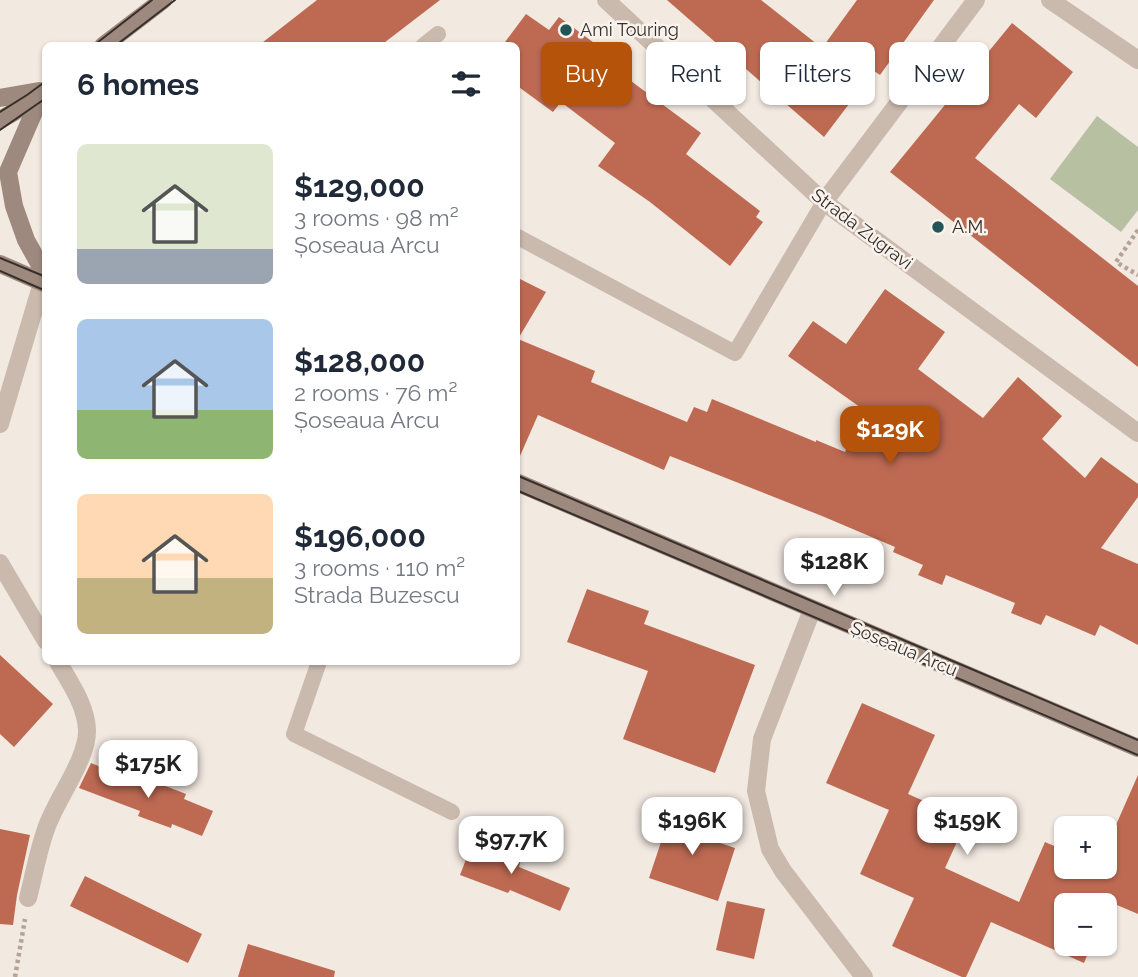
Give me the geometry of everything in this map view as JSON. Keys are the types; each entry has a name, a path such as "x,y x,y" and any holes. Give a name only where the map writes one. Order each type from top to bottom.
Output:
{"main road":[{"path":"108,42 163,0"},
{"path":"0,98 42,90"},
{"path":"0,120 42,91"},
{"path":"42,95 8,172 14,206 42,276"},
{"path":"0,264 42,280"},
{"name":"Șoseaua Arcu","path":"520,484 1138,748"}],"street":[{"name":"Strada Zugravi","path":"607,0 824,202 1138,433"},
{"path":"824,202 976,0"},
{"path":"1050,0 1138,61"},
{"path":"0,424 42,288"},
{"path":"0,563 42,634"},
{"path":"812,610 762,739 756,791 770,849 783,871 864,977"},
{"path":"28,898 46,828 85,748 87,731 84,713 60,665"}],"lane":[{"path":"428,42 438,34"},
{"path":"520,238 735,353 824,202"},
{"path":"318,665 294,734 452,811"}],"path":[{"path":"1138,230 1116,261 1138,275"},
{"path":"15,977 28,898"}],"green space":[{"path":"1097,116 1138,147 1138,210 1121,232 1050,179"}],"building":[{"path":"317,0 440,0 385,42 263,42"},
{"path":"667,0 761,0 814,42 760,42 760,81 746,69 746,42 715,42"},
{"path":"857,0 934,0 904,42 889,42 889,62 880,75 875,72 875,42 826,42"},
{"path":"526,14 549,30 559,17 593,42 541,42 541,103 520,88 520,42 505,42"},
{"path":"1012,23 1073,72 1036,118 1019,104 975,158 1138,286 1138,367 890,172 945,105 989,105 989,51"},
{"path":"632,82 646,92 646,105 663,105 701,133 686,154 760,211 756,217 763,222 730,266 650,202 598,166 615,143 565,105 632,105"},
{"path":"543,105 559,105 553,112"},
{"path":"787,105 848,105 824,137"},
{"path":"520,279 546,292 520,336"},
{"path":"885,289 945,332 918,369 983,418 1018,377 1062,416 1042,439 1085,478 1101,457 1138,484 1138,497 1101,548 1138,564 1138,645 1100,625 1095,636 1046,615 1041,625 1011,613 1015,603 946,575 942,585 918,575 923,565 893,552 895,547 822,516 670,456 664,470 538,415 520,456 520,340 595,371 591,382 687,422 694,407 707,412 712,399 845,452 864,410 788,356 813,321 846,344"},
{"path":"587,589 649,611 644,624 755,665 715,773 623,739 648,671 567,642"},
{"path":"0,655 53,704 14,747 0,734"},
{"path":"862,703 935,735 908,794 967,820 945,868 1019,902 1045,842 1054,846 1054,879 1117,879 1117,823 1138,775 1138,914 1117,905 1117,893 1054,893 1054,950 991,922 966,977 962,977 892,946 914,898 860,874 889,810 826,783"},
{"path":"91,763 148,786 150,780 186,794 184,799 213,811 202,836 172,824 171,828 138,816 140,811 79,788"},
{"path":"672,809 711,822 705,838 735,848 718,901 649,878"},
{"path":"0,829 30,835 13,925 0,924"},
{"path":"473,841 521,859 519,867 570,888 560,911 510,890 508,893 460,875"},
{"path":"85,876 202,934 188,963 70,906"},
{"path":"727,901 765,909 754,959 716,950"},
{"path":"248,944 335,971 334,977 238,977"},
{"path":"1068,956 1087,956 1084,963"}],"tram line":[{"path":"98,42 152,0"},
{"path":"120,42 175,0"},
{"path":"0,112 42,84"},
{"path":"0,130 42,101"},
{"path":"0,258 42,275"},
{"path":"0,271 42,289"},
{"path":"520,477 1138,740"},
{"path":"520,492 1138,755"}],"place":[{"name":"Ami Touring","path":"566,30"},
{"name":"A.M.","path":"938,227"}]}
